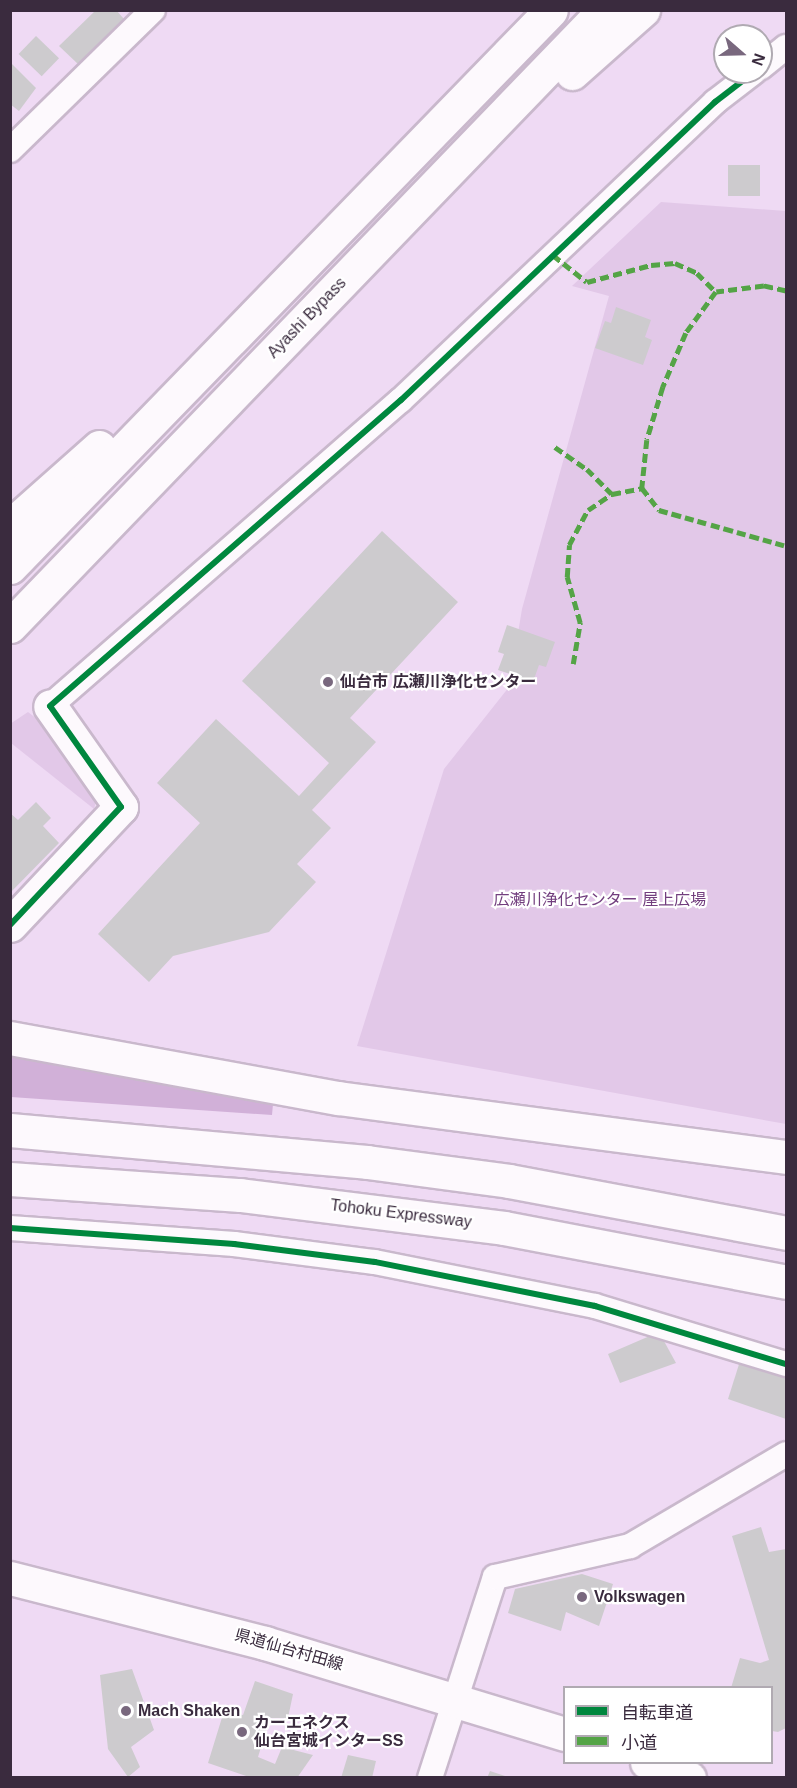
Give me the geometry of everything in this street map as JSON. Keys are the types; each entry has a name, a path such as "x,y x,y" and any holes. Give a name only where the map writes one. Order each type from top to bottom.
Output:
{"main road":[{"path":"10,567 551,10"},
{"name":"Ayashi Bypass","path":"10,626 604,10"},
{"path":"134,498 246,395 588,58 643,10"},
{"path":"10,526 142,408 371,176 477,86"},
{"path":"10,925 121,807 50,706"},
{"path":"10,1038 338,1098 786,1158"},
{"path":"10,1130 368,1162 509,1181 786,1233"},
{"name":"Tohoku Expressway","path":"10,1179 240,1195 481,1225 786,1282"},
{"name":"県道仙台村田線","path":"10,1578 265,1643 455,1698 563,1734"},
{"path":"652,1764 689,1778"}],"street":[{"path":"10,150 153,10"},
{"path":"773,57 786,47"},
{"path":"50,706 401,400 715,102 738,84"},
{"path":"10,1228 234,1244 375,1262 595,1306 786,1364"},
{"path":"430,1778 495,1577 630,1546 786,1454"}],"green space":[{"name":"広瀬川浄化センター 屋上広場","path":"661,202 786,211 786,1124 357,1046 444,769 509,687 522,609 609,296 572,286"},
{"path":"28,712 50,729 97,797 94,809 11,743 10,724"}],"shaded area":[{"path":"11,1057 273,1104 272,1115 11,1097"}],"building":[{"path":"96,10 116,10 124,19 79,65 59,46"},
{"path":"36,36 59,58 42,76 19,54"},
{"path":"12,64 36,88 19,111 10,104"},
{"path":"728,165 760,165 760,196 728,196"},
{"path":"616,307 651,320 645,337 652,340 643,365 595,348 605,321 611,323"},
{"path":"382,531 458,602 350,718 376,742 312,810 331,828 297,864 316,882 269,932 173,956 149,982 98,934 200,823 157,783 216,719 299,796 329,763 242,681"},
{"path":"507,625 555,642 546,667 539,665 533,682 498,670 504,654 498,652"},
{"path":"36,802 51,818 43,826 59,843 10,893 10,813 18,820"},
{"path":"659,1332 676,1363 620,1383 608,1354"},
{"path":"741,1358 786,1375 786,1419 728,1399"},
{"path":"761,1527 769,1552 786,1549 786,1728 778,1732 773,1731 773,1686 732,1686 740,1658 760,1663 769,1660 732,1536"},
{"path":"582,1574 613,1584 599,1626 566,1612 561,1631 508,1613 515,1589"},
{"path":"132,1669 154,1730 131,1747 140,1767 128,1777 108,1749 100,1675"},
{"name":"カーエネクス 仙台宮城インターSS","path":"255,1681 293,1694 288,1718 270,1718 258,1757 275,1764 282,1747 313,1755 297,1778 252,1778 208,1763 224,1711 243,1715"},
{"path":"348,1755 376,1761 372,1778 341,1778"},
{"path":"490,1771 508,1777 508,1778 487,1778"}],"marked path":[{"path":"553,255 587,282 651,265 675,263 697,273 716,292"},
{"path":"786,291 764,286 716,292 686,333 663,387 647,440 642,488 659,510 786,546"},
{"path":"555,447 587,469 612,494"},
{"path":"573,664 580,623 567,577 569,545 588,510 612,494 642,488"}],"cycle path":[{"path":"10,925 121,807 50,706 401,400 715,102 738,84"},
{"path":"10,1228 234,1244 375,1262 595,1306 786,1364"}],"place":[{"name":"仙台市 広瀬川浄化センター","path":"328,682"},
{"name":"Volkswagen","path":"582,1597"},
{"name":"Mach Shaken","path":"126,1711"},
{"name":"カーエネクス 仙台宮城インターSS","path":"242,1732"}]}
